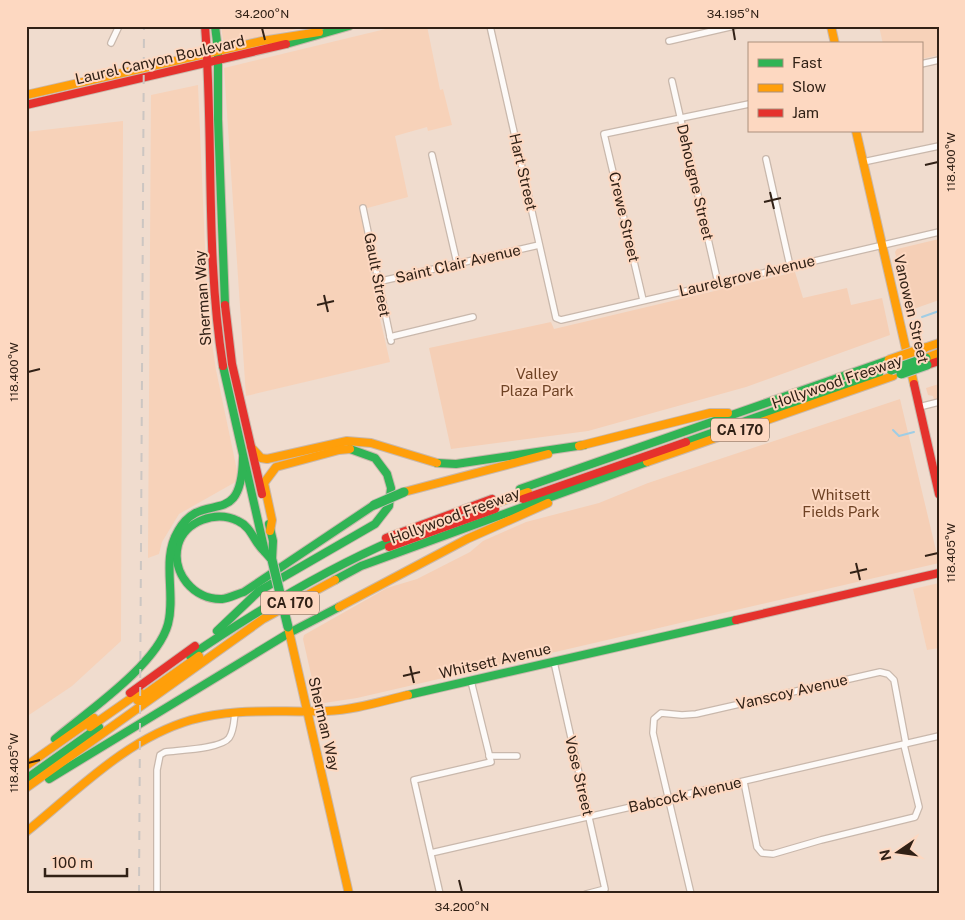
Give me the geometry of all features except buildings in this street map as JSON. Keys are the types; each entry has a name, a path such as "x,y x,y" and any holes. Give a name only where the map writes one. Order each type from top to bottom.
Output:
{"main road":[{"name":"Sherman Way","path":"205,26 225,308 222,329"},
{"name":"Sherman Way","path":"215,26 218,50 215,308 222,329 243,458 265,552 272,560"},
{"name":"Laurel Canyon Boulevard","path":"26,105 207,64 305,40 328,31 349,26"},
{"path":"831,26 835,42"},
{"name":"Laurel Canyon Boulevard","path":"26,95 218,50 300,33 328,31"},
{"name":"Vanowen Street","path":"856,132 939,494"},
{"path":"215,308 225,308"},
{"name":"Hollywood Freeway","path":"26,789 263,619 361,566 394,552 588,484 925,356 939,343"},
{"path":"925,356 939,349"},
{"path":"925,356 939,353"},
{"name":"Hollywood Freeway","path":"26,766 217,631 299,579 362,547 423,523 738,413 891,368 925,356 939,361"},
{"name":"Sherman Way","path":"227,364 251,447 270,531 272,560 349,894"},
{"path":"26,773 260,608 310,579 361,554 430,526 891,368"},
{"path":"26,778 248,622 298,591 341,568 437,529 891,368"},
{"path":"265,552 260,548 254,534 244,524 232,518 216,516 198,521 185,533 178,550 178,566 187,584 198,594 216,599 230,598 258,582 374,505 404,492 710,413 738,413"},
{"path":"251,447 261,458 268,459 334,444 362,442 431,462 456,464 584,445"},
{"path":"217,631 259,591 376,524 389,506 391,488 388,474 375,458 354,449 339,450 276,467 264,483 272,520 270,531"},
{"path":"26,766 156,651 168,627 171,554 176,533 192,515 227,504 239,496 244,480 243,458"},
{"path":"26,789 111,743 288,630 467,539 588,484"},
{"name":"Whitsett Avenue","path":"26,832 104,767 145,738 199,718 235,712 341,710 939,573"}],"street":[{"path":"111,43 119,26"},
{"name":"Hart Street","path":"490,26 556,318"},
{"path":"669,41 734,26"},
{"path":"922,64 939,60"},
{"name":"Dehougne Street","path":"672,81 718,283"},
{"path":"681,119 748,104"},
{"name":"Crewe Street","path":"643,300 604,134 653,122 681,119"},
{"path":"863,162 939,146"},
{"path":"432,155 457,264"},
{"path":"766,159 790,266"},
{"name":"Gault Street","path":"363,208 390,339 473,317"},
{"name":"Laurelgrove Avenue","path":"556,318 560,320 939,232"},
{"name":"Saint Clair Avenue","path":"377,282 539,245"},
{"path":"919,407 939,402"},
{"name":"Vose Street","path":"554,662 606,889 586,894"},
{"name":"Vanscoy Avenue","path":"669,799 653,733 654,719 660,713 696,714 876,673 888,674 894,680 905,744"},
{"path":"472,681 490,759"},
{"path":"157,894 158,770 160,755 165,752 218,745 227,741 232,733 235,712"},
{"name":"Babcock Avenue","path":"431,853 939,736"},
{"path":"744,782 757,847 762,853 773,854 821,840 912,819 917,814 919,807 905,744"},
{"path":"440,894 414,780 490,759 517,756"},
{"path":"669,799 691,894"}],"shaded area":[{"path":"221,26 310,26 229,44 223,40"},
{"path":"398,26 427,26 440,90 443,89 452,125 428,131 427,127 395,136 408,197 360,210 370,259 371,280 390,362 246,396 224,68"},
{"path":"879,26 939,26 939,55 922,59 922,42 883,42"},
{"path":"198,85 208,317 216,370 239,480 179,514 162,542 159,554 148,558 151,95"},
{"path":"123,121 121,641 72,686 26,717 26,132"},
{"path":"939,583 939,648 927,650 913,589"}],"green space":[{"path":"939,239 939,300 908,311 895,252 897,249"},
{"name":"Valley Plaza Park","path":"795,272 803,298 847,288 851,305 882,298 890,335 746,387 588,431 451,449 429,348 551,322 554,329"},
{"path":"939,384 939,398 934,400 933,396 928,395 926,388"},
{"name":"Whitsett Fields Park","path":"900,399 939,563 357,698 324,703 317,701 303,639 304,635 387,588 417,579 470,552 483,541 526,522 599,503 648,483"}],"waterway":[{"path":"922,317 939,311"},
{"path":"893,430 899,436 914,432"}],"railway":[{"path":"139,894 144,26"}],"traffic: fast":[{"path":"215,26 218,50 218,119 225,305"},
{"path":"286,44 349,26"},
{"path":"891,370 926,358"},
{"path":"520,489 889,360"},
{"path":"901,374 927,365"},
{"path":"223,366 265,552 272,560"},
{"path":"686,442 879,374"},
{"path":"437,463 456,464 584,445"},
{"path":"217,631 259,591 375,524 389,506 391,488 387,474 375,458 350,449"},
{"path":"55,739 119,687 136,671 161,640 168,624 170,613 169,565 173,542 178,531 188,518 198,512 228,502 236,495 241,481 243,458"},
{"path":"335,580 361,566 647,462"},
{"path":"374,505 404,492"},
{"path":"265,552 243,524 229,518 211,517 194,524 187,530 178,545 177,555 181,575 194,590 202,595 222,599 244,592 374,505"},
{"path":"269,524 273,541 272,560"},
{"path":"190,656 289,593 341,565 394,540"},
{"path":"272,560 288,627"},
{"path":"49,779 289,633 339,607"},
{"path":"408,695 736,620"},
{"path":"26,779 99,727"}],"traffic: slow":[{"path":"831,26 835,42"},
{"path":"26,95 262,41 319,32"},
{"path":"856,132 914,384"},
{"path":"924,348 939,343"},
{"path":"889,360 924,348"},
{"path":"926,358 939,353"},
{"path":"647,462 893,376"},
{"path":"579,446 710,413 728,413"},
{"path":"251,447 261,458 267,459 347,441 371,443 437,463"},
{"path":"270,531 272,520 264,483 276,467 339,450 350,449"},
{"path":"404,492 548,454"},
{"path":"485,507 528,492"},
{"path":"339,607 467,539 548,503"},
{"path":"26,788 263,619 335,580"},
{"path":"288,627 349,894"},
{"path":"137,700 199,656"},
{"path":"90,727 140,692"},
{"path":"26,832 83,784 124,753 167,729 191,720 225,713 347,709 408,695"},
{"path":"26,766 94,718"}],"traffic: jam":[{"path":"205,26 208,68 214,282 223,366"},
{"path":"26,105 286,44"},
{"path":"225,305 232,364 262,494"},
{"path":"927,365 939,361"},
{"path":"914,384 939,494"},
{"path":"523,499 686,442"},
{"path":"386,538 492,499"},
{"path":"389,547 495,509"},
{"path":"736,620 939,573"},
{"path":"130,693 195,646"}]}
